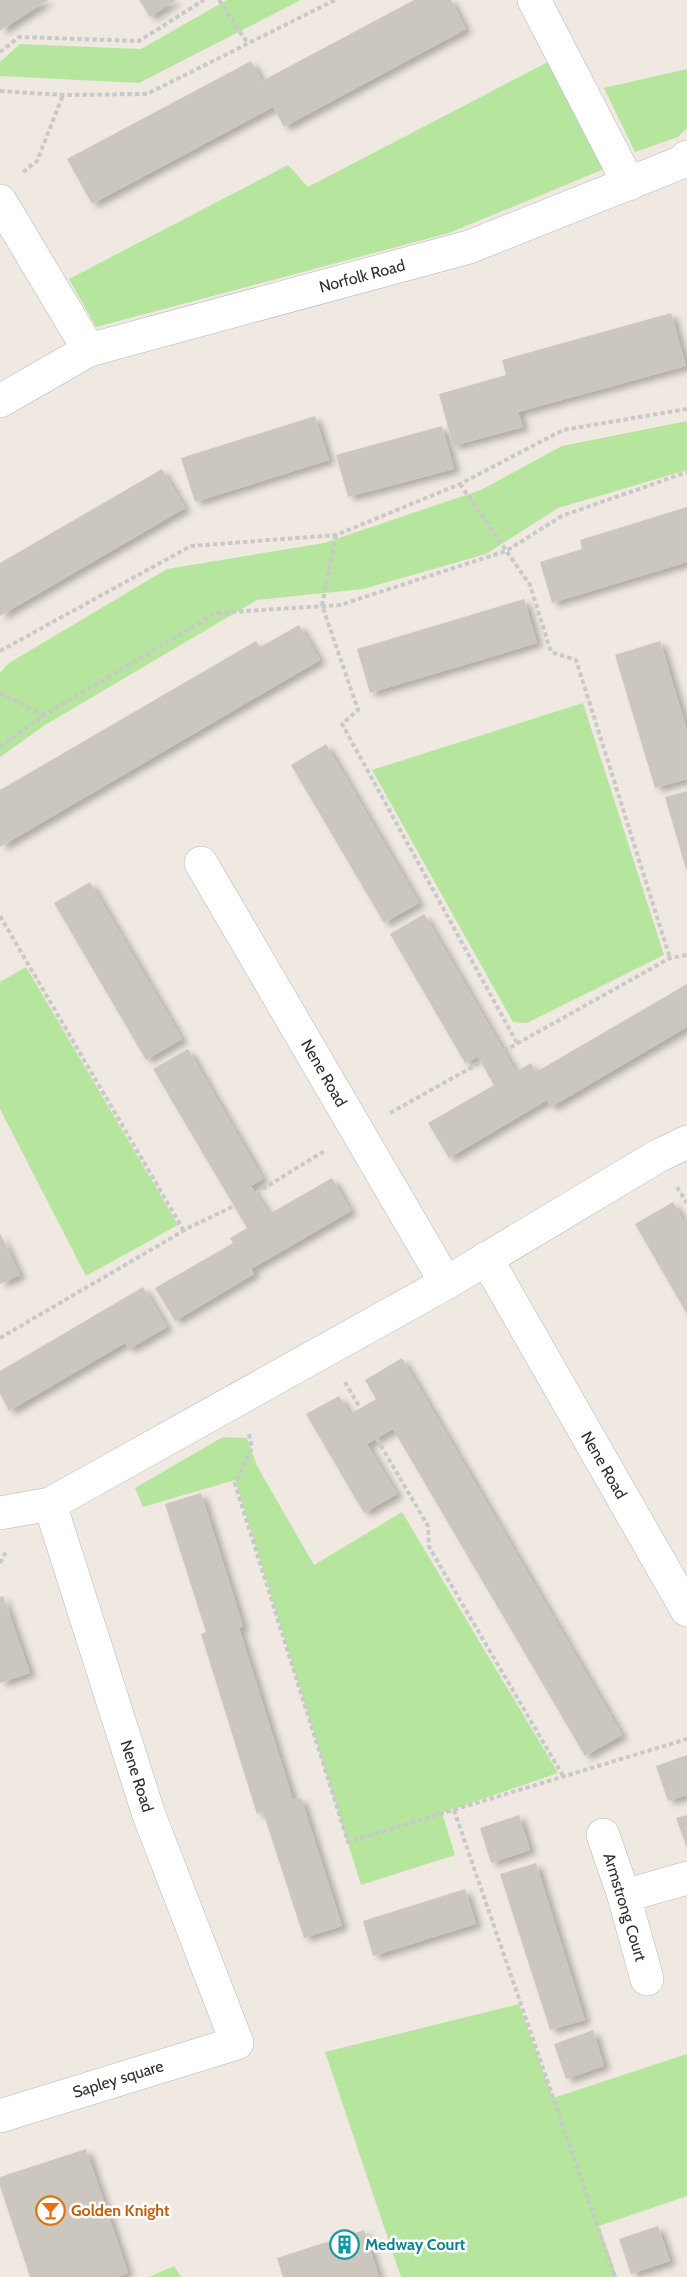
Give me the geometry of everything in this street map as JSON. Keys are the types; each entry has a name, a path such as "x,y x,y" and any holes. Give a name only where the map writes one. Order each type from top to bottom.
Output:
{"street":[{"path":"534,0 629,184"},
{"name":"Norfolk Road","path":"0,401 89,350 469,247 685,164"},
{"path":"8,190 89,350"},
{"name":"Nene Road","path":"201,863 446,1283"},
{"path":"0,1513 50,1504 446,1283 658,1156 687,1142"},
{"name":"Nene Road","path":"486,1258 687,1610"},
{"name":"Nene Road","path":"50,1504 149,1815 237,2043"},
{"name":"Armstrong Court","path":"603,1835 624,1896 647,1980"},
{"path":"624,1896 687,1878"},
{"name":"Sapley square","path":"0,2116 237,2043"}],"path":[{"path":"0,52 19,37 139,41 204,0"},
{"path":"219,0 248,44"},
{"path":"0,92 147,94 335,0"},
{"path":"8,190 38,161 63,94"},
{"path":"0,651 191,546 336,535 460,484 563,430 687,409"},
{"path":"0,747 44,715 216,613 340,604 506,550 562,516 687,472"},
{"path":"460,484 530,585 551,652 576,660 670,958"},
{"path":"336,535 322,605 358,710 342,724 517,1043"},
{"path":"0,693 44,715"},
{"path":"0,916 184,1231"},
{"path":"504,1051 670,958 687,955"},
{"path":"0,1338 184,1231 234,1206"},
{"path":"240,1399 252,1448 235,1484 348,1842 687,1739"},
{"path":"377,1439 428,1526 429,1547 563,1776"},
{"path":"454,1810 615,2277"}],"green space":[{"path":"227,0 301,0 139,83 0,76 0,62 20,44 141,49"},
{"path":"548,62 604,169 449,233 96,327 69,279 288,165 308,187"},
{"path":"687,69 687,128 678,137 635,152 604,88"},
{"path":"687,421 687,470 558,508 486,554 363,589 257,600 45,725 0,757 0,673 9,663 167,569 324,543 481,490 562,446"},
{"path":"583,703 664,955 527,1023 513,1022 372,770"},
{"path":"26,967 178,1225 86,1276 0,1109 0,982"},
{"path":"223,1437 247,1438 257,1466 314,1565 402,1512 558,1773 442,1813 455,1855 361,1885 235,1480 143,1507 135,1488"},
{"path":"519,2004 553,2098 687,2054 687,2196 599,2226 617,2277 401,2277 325,2052"},
{"path":"174,2266 181,2277 149,2277"}],"building":[{"path":"0,0 48,0 0,31"},
{"path":"139,0 176,0 150,17"},
{"path":"414,0 451,0 466,29 284,127 273,107 92,204 67,159 251,61 262,81"},
{"path":"671,313 686,366 518,412 523,427 453,446 439,394 506,375 502,360"},
{"path":"315,416 329,460 195,502 181,458"},
{"path":"442,426 454,469 348,497 336,455"},
{"path":"162,469 185,508 0,616 0,563"},
{"path":"687,507 687,562 552,603 540,562 582,549 580,540"},
{"path":"524,599 537,643 370,693 357,649"},
{"path":"299,625 320,660 0,847 0,790 256,641 260,647"},
{"path":"660,641 687,730 687,779 655,788 615,655"},
{"path":"326,744 419,903 384,923 291,765"},
{"path":"687,791 687,869 686,869 665,797"},
{"path":"90,882 182,1039 146,1060 54,903"},
{"path":"424,914 516,1072 531,1063 536,1072 687,984 687,1027 551,1107 547,1100 449,1158 428,1123 494,1085 478,1057 465,1063 390,934"},
{"path":"188,1049 263,1179 251,1186 269,1214 332,1178 351,1211 251,1269 254,1274 175,1321 155,1288 233,1243 230,1238 247,1228 153,1069"},
{"path":"673,1202 684,1221 687,1219 687,1314 635,1224"},
{"path":"0,1233 20,1275 0,1284"},
{"path":"143,1287 167,1327 129,1349 125,1343 9,1411 0,1394 0,1371"},
{"path":"402,1358 622,1735 585,1756 393,1429 367,1444 397,1494 364,1513 306,1414 339,1396 350,1414 376,1399 365,1380"},
{"path":"201,1493 243,1626 239,1628 293,1800 301,1798 342,1926 304,1938 263,1812 257,1814 201,1634 206,1632 165,1504"},
{"path":"3,1596 30,1673 0,1683 0,1597"},
{"path":"687,1755 687,1795 668,1801 656,1766"},
{"path":"519,1815 530,1850 491,1863 480,1828"},
{"path":"687,1815 687,1848 676,1818"},
{"path":"536,1863 585,2020 550,2030 500,1874"},
{"path":"465,1889 476,1924 373,1956 363,1921"},
{"path":"593,2030 604,2066 566,2079 554,2044"},
{"path":"86,2149 128,2273 117,2277 30,2277 0,2186 0,2177"},
{"path":"658,2226 670,2261 631,2274 619,2239"},
{"name":"Medway Court","path":"364,2230 379,2277 283,2277 277,2258"}],"place":[{"name":"Golden Knight","path":"50,2210"},
{"name":"Medway Court","path":"344,2244"}]}
